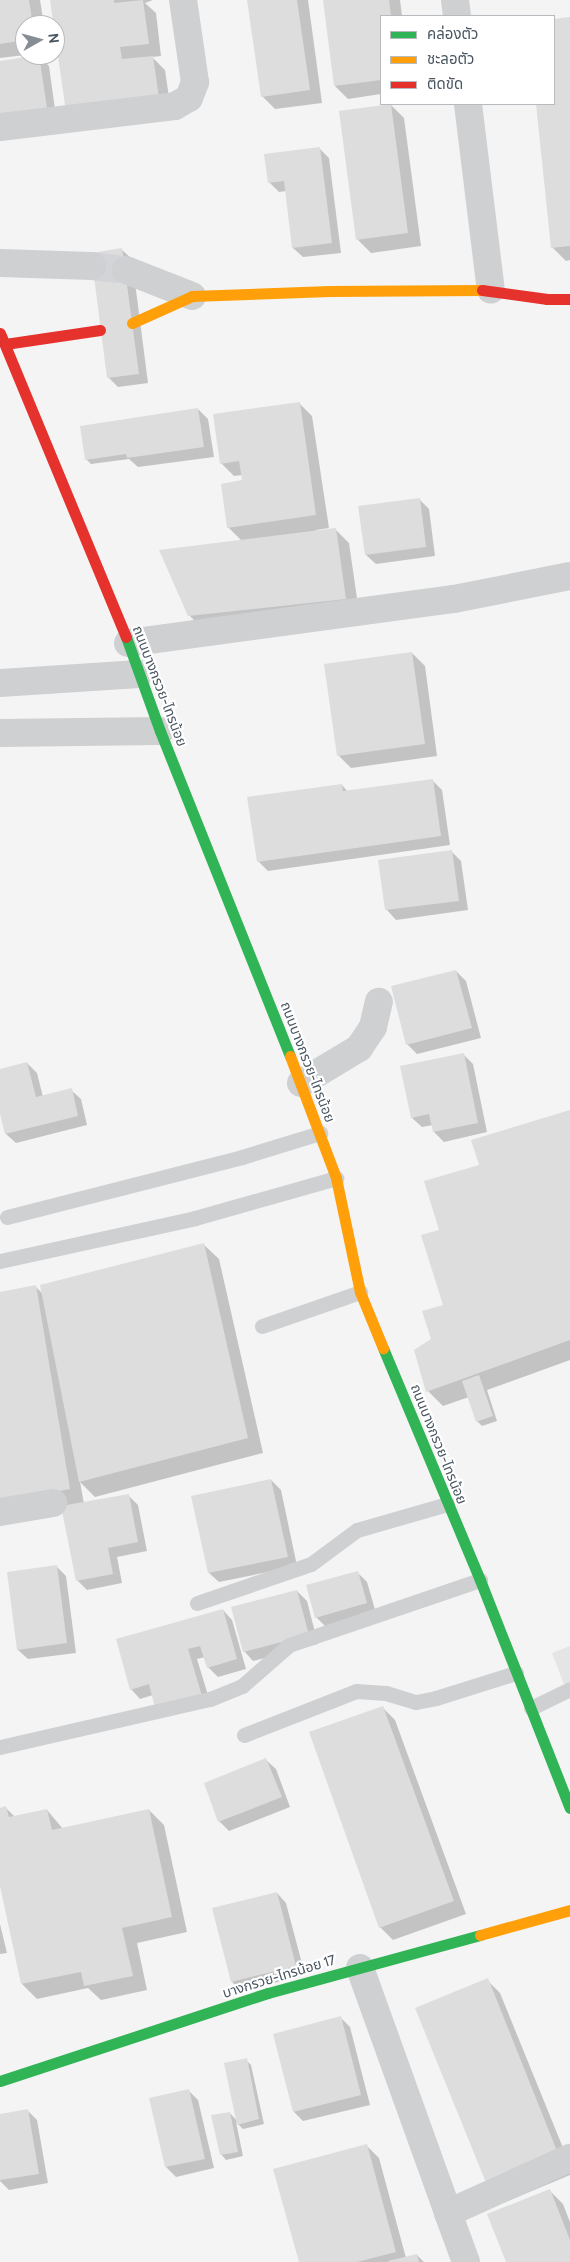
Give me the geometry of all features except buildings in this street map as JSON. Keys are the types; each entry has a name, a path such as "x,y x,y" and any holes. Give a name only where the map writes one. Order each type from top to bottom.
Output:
{"main road":[{"path":"132,323 192,296 330,291 491,290 547,298 570,299"},
{"path":"5,344 100,330"},
{"name":"ถนนบางกรวย-ไทรน้อย","path":"0,333 128,642 160,731 301,1083 336,1178 360,1292 480,1580 570,1808"},
{"name":"บางกรวย-ไทรน้อย 17","path":"0,2081 268,1993 570,1910"}],"street":[{"path":"0,127 176,106 189,98 195,82 183,0"},
{"path":"455,0 457,15"},
{"path":"468,105 491,290"},
{"path":"0,263 92,266"},
{"path":"126,270 192,296"},
{"path":"128,642 454,599 570,576"},
{"path":"0,683 138,674"},
{"path":"0,733 160,731"},
{"path":"301,1083 359,1048 373,1028 379,1002"},
{"path":"0,1512 53,1503"},
{"path":"360,1968 466,2262"},
{"path":"448,2213 570,2158"}],"lane":[{"path":"7,1217 242,1157 320,1133"},
{"path":"0,1261 195,1218 336,1178"},
{"path":"262,1326 360,1292"},
{"path":"197,1603 311,1564 357,1530 447,1504"},
{"path":"0,1747 210,1699 242,1686 289,1645 480,1580"},
{"path":"244,1735 356,1691 386,1693 416,1702 436,1698 516,1673"},
{"path":"532,1708 570,1689"}],"shaded area":[{"path":"570,1646 570,1700 552,1653"}],"tunnel":[{"path":"92,266 126,270"}],"traffic: fast":[{"path":"126,637 160,731 290,1056"},
{"path":"383,1348 480,1580 570,1808"},
{"path":"0,2081 268,1993 480,1935"}],"traffic: slow":[{"path":"132,323 192,296 330,291 482,290"},
{"path":"290,1056 336,1178 360,1292 383,1348"},
{"path":"480,1935 570,1910"}],"traffic: jam":[{"path":"482,290 547,299 570,299"},
{"path":"5,344 100,330"},
{"path":"0,333 126,637"}]}
